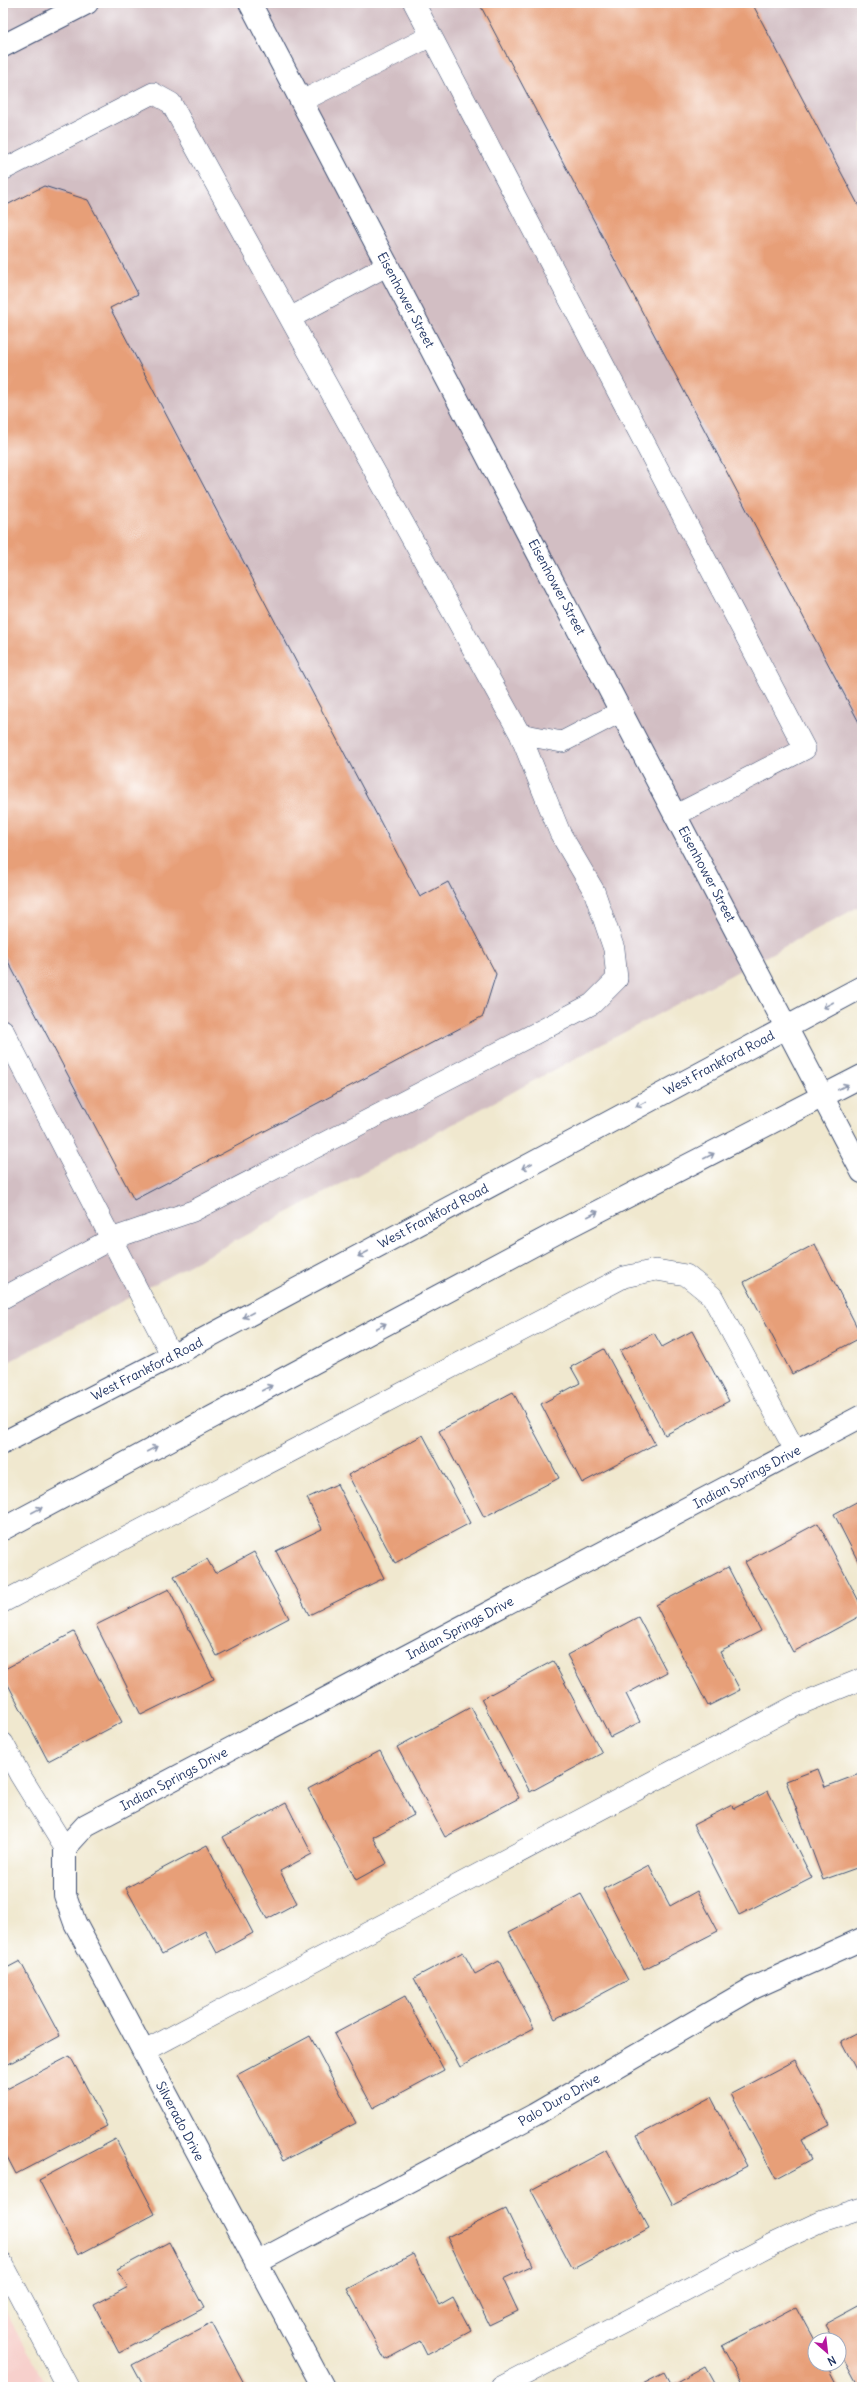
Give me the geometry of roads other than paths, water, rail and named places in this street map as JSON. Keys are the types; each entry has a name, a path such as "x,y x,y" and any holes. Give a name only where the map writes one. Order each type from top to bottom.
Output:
{"street":[{"path":"3,46 87,3"},
{"name":"Eisenhower Street","path":"250,3 622,710 862,1172"},
{"name":"West Frankford Road","path":"3,1443 172,1356 862,987"},
{"path":"3,1529 558,1232 862,1076"},
{"name":"Indian Springs Drive","path":"65,1848 86,1825 862,1416"},
{"name":"Silverado Drive","path":"65,1848 66,1895 75,1923 323,2387"},
{"name":"Palo Duro Drive","path":"256,2263 534,2115 753,1988 862,1938"}],"lane":[{"path":"414,3 805,749 676,815"},
{"path":"302,101 431,36"},
{"path":"3,170 153,93 171,103 520,734 560,833 594,892 614,949 617,979 592,1004 193,1212 112,1239 3,1298"},
{"path":"290,318 388,265"},
{"path":"520,734 562,742 622,710"},
{"path":"3,1030 172,1356"},
{"path":"3,1602 624,1277 656,1270 686,1275 712,1296 796,1452"},
{"path":"143,2052 795,1706 862,1679"},
{"path":"3,1743 20,1775 65,1848"},
{"path":"501,2387 773,2244 822,2221 862,2208"},
{"path":"3,2264 68,2387"}]}
